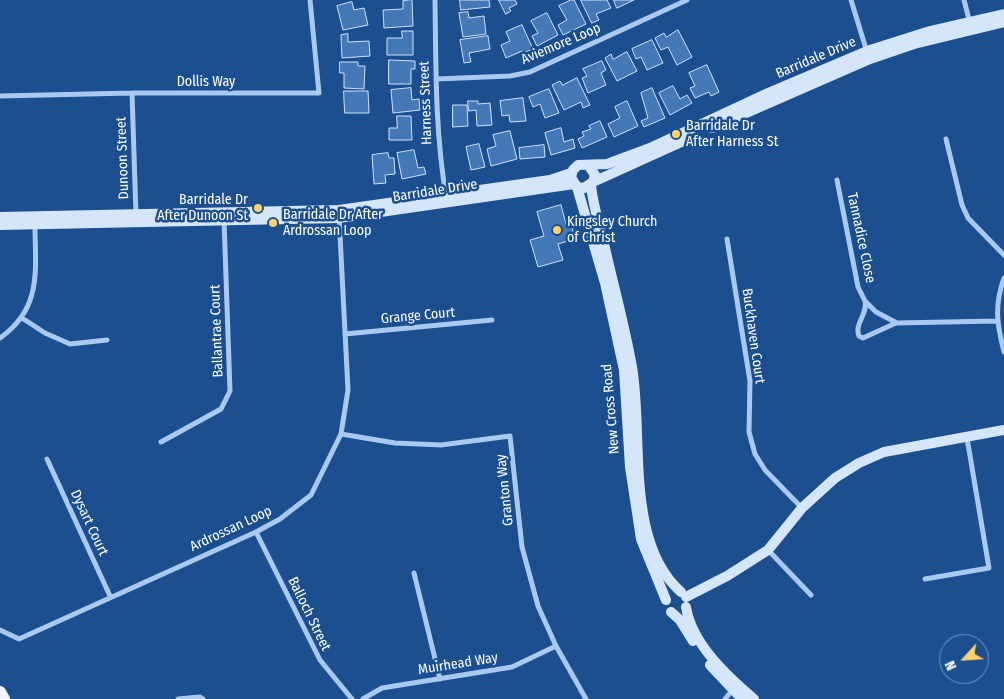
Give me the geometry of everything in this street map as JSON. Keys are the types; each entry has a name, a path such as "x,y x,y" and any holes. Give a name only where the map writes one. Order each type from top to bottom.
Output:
{"main road":[{"path":"0,692 4,699"}],"street":[{"name":"Dollis Way","path":"0,96 132,93 319,93 310,0"},
{"name":"Harness Street","path":"435,0 439,151 447,200"},
{"name":"Aviemore Loop","path":"436,79 510,76 530,72 687,0"},
{"path":"851,0 868,55"},
{"path":"964,0 971,27"},
{"name":"Barridale Drive","path":"589,166 607,164 650,148 768,93 868,55 971,27 1004,14"},
{"name":"Barridale Drive","path":"971,27 1004,22"},
{"name":"Barridale Drive","path":"592,183 868,55"},
{"name":"Dunoon Street","path":"132,93 136,219"},
{"path":"946,139 962,205 968,218 1004,255"},
{"path":"578,165 589,166 595,175 592,183 584,188 575,186 571,173 578,165"},
{"name":"Barridale Drive","path":"447,200 550,180 571,173"},
{"name":"Tannadice Close","path":"838,180 858,287 866,308 857,331 863,338 897,322 996,321"},
{"name":"New Cross Road","path":"592,183 632,369 638,466 649,537 666,575 685,599 688,615 701,642 742,699"},
{"name":"Barridale Drive","path":"0,217 35,220 339,214 575,186"},
{"name":"New Cross Road","path":"575,186 604,283 624,370 630,467 639,530 651,567 661,584 666,600"},
{"name":"Ardrossan Loop","path":"0,630 19,639 110,596 256,532 280,519 311,495 341,434 348,390 339,214"},
{"name":"Ballantrae Court","path":"161,442 221,409 230,390 224,217"},
{"path":"0,338 22,318 30,301 36,280 35,220"},
{"name":"Barridale Drive","path":"0,225 35,220"},
{"name":"Buckhaven Court","path":"727,239 750,381 749,432 755,454 766,470 802,508"},
{"path":"1004,278 998,295 996,321 1004,352"},
{"name":"Tannadice Close","path":"864,301 876,312 897,322"},
{"path":"22,318 45,333 70,344 107,340"},
{"name":"Grange Court","path":"345,334 492,320"},
{"path":"685,599 672,592 666,600 666,606 671,612 681,612 685,599 727,576 768,550 802,508 835,478 858,463 884,452 1004,430"},
{"name":"Granton Way","path":"341,434 395,444 442,445 510,436 522,547 538,606 556,646 586,699"},
{"path":"925,579 989,568 967,438"},
{"name":"Dysart Court","path":"47,459 110,596"},
{"name":"Balloch Street","path":"256,532 320,660 352,699"},
{"path":"768,550 811,595"},
{"path":"414,573 440,678"},
{"name":"New Cross Road","path":"671,612 680,620 702,656 735,688 754,699"},
{"name":"Muirhead Way","path":"363,699 382,688 512,667 556,646"},
{"path":"725,699 735,688"},
{"path":"178,699 200,697 203,699"}],"building":[{"path":"412,0 413,26 384,28 383,10 403,9 403,1"},
{"path":"460,0 489,0 490,7 461,10"},
{"path":"499,0 515,0 517,4 509,8 511,11 506,14"},
{"path":"574,0 586,24 563,35 558,25 567,20 559,6"},
{"path":"581,0 607,0 611,8 596,14 599,20 592,23"},
{"path":"614,0 634,0 617,8"},
{"path":"352,2 354,10 364,8 368,25 343,30 337,6"},
{"path":"468,12 469,18 484,16 486,34 463,37 459,13"},
{"path":"547,13 558,35 537,46 532,36 538,33 531,21"},
{"path":"522,25 533,49 523,53 522,51 506,58 501,45 510,41 506,32"},
{"path":"678,30 692,57 677,65 668,47 661,50 655,38 664,33 666,37"},
{"path":"402,31 413,31 413,55 387,55 387,38 402,38"},
{"path":"348,34 348,42 369,41 370,56 342,58 341,35"},
{"path":"488,36 490,49 469,53 471,62 464,63 460,40"},
{"path":"652,40 663,63 647,70 641,57 636,59 632,49"},
{"path":"627,52 637,71 617,81 605,58 611,54 613,59"},
{"path":"389,60 415,61 415,69 411,69 411,84 389,84"},
{"path":"602,61 606,70 601,73 606,85 588,93 582,78 587,76 583,69"},
{"path":"340,62 358,62 358,66 365,66 364,89 344,88 344,73 340,73"},
{"path":"707,65 719,92 711,96 709,92 695,98 690,88 695,86 689,73"},
{"path":"577,78 590,105 583,108 581,102 564,110 552,85 560,81 562,85"},
{"path":"673,86 680,99 687,95 692,103 670,115 659,93"},
{"path":"411,88 412,100 419,99 420,110 393,113 391,90"},
{"path":"652,88 665,118 644,127 641,121 648,118 641,93"},
{"path":"549,89 559,113 545,118 540,104 533,107 529,97"},
{"path":"344,91 368,91 369,113 345,113"},
{"path":"523,98 526,121 510,122 509,115 502,116 500,101"},
{"path":"468,101 478,101 478,104 490,103 492,125 477,126 476,110 469,111"},
{"path":"627,101 638,126 614,137 608,124 620,118 615,107"},
{"path":"453,105 467,105 468,126 453,127"},
{"path":"397,116 411,116 412,140 389,140 389,128 397,128"},
{"path":"600,121 607,137 582,148 578,139 584,136 582,132 591,129 589,126"},
{"path":"561,128 564,142 573,139 575,148 551,155 545,133"},
{"path":"510,131 517,159 491,166 487,149 496,146 493,135"},
{"path":"479,144 485,167 471,170 466,147"},
{"path":"544,145 545,157 520,159 519,148"},
{"path":"414,150 418,168 424,167 426,174 402,179 397,153"},
{"path":"388,153 389,158 394,158 395,174 385,175 386,183 374,184 372,155"},
{"name":"Kingsley Church of Christ","path":"561,205 566,224 571,223 575,239 558,244 563,260 538,267 530,240 544,236 537,212"}],"place":[{"name":"Barridale Dr After Harness St","path":"676,134"},
{"name":"Barridale Dr After Dunoon St","path":"258,208"},
{"name":"Barridale Dr After Ardrossan Loop","path":"273,223"},
{"name":"Kingsley Church of Christ","path":"557,230"}]}
